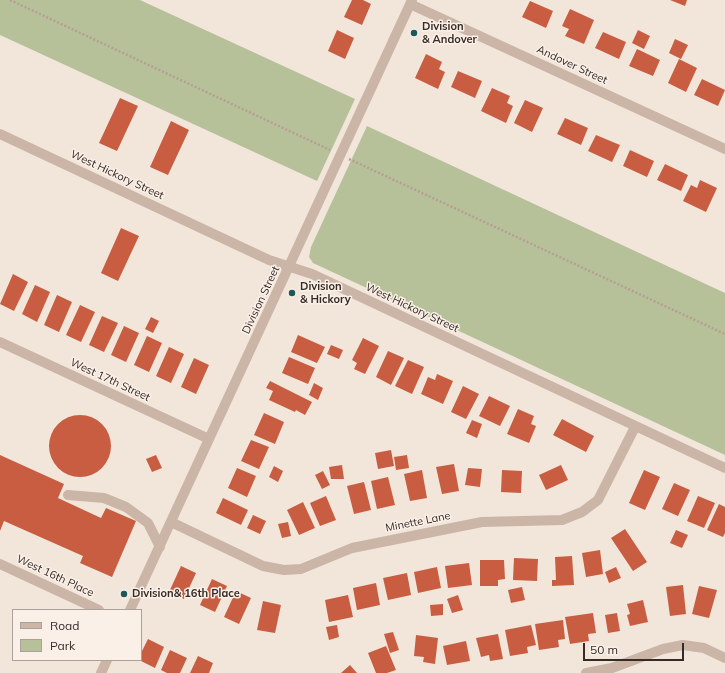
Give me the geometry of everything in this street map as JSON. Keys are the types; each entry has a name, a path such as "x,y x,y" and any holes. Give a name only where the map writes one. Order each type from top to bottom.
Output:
{"street":[{"name":"Andover Street","path":"411,2 725,148"},
{"name":"Division Street","path":"130,609 411,2"},
{"name":"West Hickory Street","path":"0,134 269,260 312,274 725,468"},
{"name":"West 17th Street","path":"0,342 209,439"},
{"name":"Minette Lane","path":"171,522 263,566 284,570 301,568 352,548 482,522 562,520 582,512 598,500 635,427"},
{"path":"68,495 104,498 126,507 148,523 160,547"},
{"name":"West 16th Place","path":"0,564 97,609"},
{"path":"586,673 612,668 663,649 683,645 704,648 725,658"},
{"path":"101,673 107,661"}],"path":[{"path":"10,0 334,151"},
{"path":"351,159 725,334"}],"green space":[{"path":"0,0 140,0 355,99 317,181 0,35"},
{"path":"367,126 725,293 725,455 313,263 309,257 311,247"}],"building":[{"path":"352,0 363,0 371,4 362,25 344,17"},
{"path":"670,0 687,0 685,6"},
{"path":"530,1 553,11 546,28 522,17"},
{"path":"570,9 594,20 584,44 565,36 569,29 562,26"},
{"path":"337,30 354,38 345,59 328,51"},
{"path":"638,30 650,36 644,49 632,43"},
{"path":"603,32 626,42 619,59 595,48"},
{"path":"675,39 688,45 681,59 669,53"},
{"path":"637,49 660,60 653,76 629,66"},
{"path":"426,54 442,62 439,69 445,72 438,89 415,78"},
{"path":"679,59 697,68 686,92 668,83"},
{"path":"458,71 482,81 475,98 451,87"},
{"path":"702,79 725,90 718,106 694,95"},
{"path":"492,88 510,96 507,103 513,106 506,123 481,111"},
{"path":"120,98 138,106 117,151 99,143"},
{"path":"525,100 543,108 532,132 514,123"},
{"path":"565,118 588,128 581,145 557,134"},
{"path":"171,121 189,130 168,175 150,167"},
{"path":"596,135 620,145 612,162 588,151"},
{"path":"630,150 654,161 647,177 623,166"},
{"path":"665,164 688,175 681,191 657,180"},
{"path":"700,180 717,188 706,212 683,201 691,185 697,188"},
{"path":"121,228 139,236 118,281 101,273"},
{"path":"13,274 28,282 14,311 0,304"},
{"path":"35,285 50,292 37,322 22,314"},
{"path":"57,295 72,302 59,332 44,325"},
{"path":"80,305 95,312 81,342 66,335"},
{"path":"102,316 118,323 104,352 89,345"},
{"path":"151,317 159,321 153,333 145,329"},
{"path":"124,326 139,333 126,362 111,355"},
{"path":"298,335 325,347 317,363 291,352"},
{"path":"147,336 162,343 149,372 134,365"},
{"path":"363,338 379,346 365,374 354,369 357,363 352,360"},
{"path":"331,345 343,350 339,359 327,354"},
{"path":"169,347 184,354 171,383 156,376"},
{"path":"388,351 404,358 391,385 376,377"},
{"path":"289,357 315,368 308,384 282,373"},
{"path":"194,358 209,365 196,394 181,387"},
{"path":"408,360 424,367 412,394 395,386"},
{"path":"437,374 453,381 443,404 421,394 428,377 435,380"},
{"path":"270,381 312,402 305,415 269,400 273,391 266,388"},
{"path":"314,383 323,388 318,400 309,395"},
{"path":"463,386 479,394 466,419 451,412"},
{"path":"489,396 510,406 500,426 479,416"},
{"path":"518,409 534,416 531,424 536,426 529,443 507,434"},
{"path":"264,413 284,422 275,444 254,435"},
{"path":"74,415 86,415 102,424 109,434 111,446 109,458 102,468 86,477 74,477 63,472 54,463 49,452 49,440 54,429 63,420"},
{"path":"562,419 594,436 586,452 553,435"},
{"path":"472,420 482,424 477,438 466,433"},
{"path":"251,440 269,447 259,469 241,461"},
{"path":"391,450 394,466 378,469 375,453"},
{"path":"0,455 64,484 58,498 101,518 106,508 136,521 112,577 80,563 83,556 4,521 0,531"},
{"path":"156,455 162,468 152,472 146,459"},
{"path":"407,455 409,468 396,470 394,457"},
{"path":"454,464 459,491 442,494 436,467"},
{"path":"342,465 344,479 331,479 329,467"},
{"path":"561,465 568,480 546,490 539,475"},
{"path":"274,466 283,471 278,482 269,477"},
{"path":"237,468 256,476 247,497 228,488"},
{"path":"468,468 482,469 480,487 465,485"},
{"path":"422,470 427,498 410,501 404,474"},
{"path":"502,470 522,471 521,493 501,492"},
{"path":"644,470 660,477 645,510 629,503"},
{"path":"323,471 330,485 322,489 315,475"},
{"path":"388,477 395,505 377,509 371,481"},
{"path":"364,482 371,510 354,514 347,486"},
{"path":"674,483 690,490 678,516 662,509"},
{"path":"326,496 336,520 320,526 310,503"},
{"path":"698,496 715,503 704,528 687,521"},
{"path":"223,498 248,510 241,525 216,513"},
{"path":"303,502 315,528 299,535 287,510"},
{"path":"719,504 725,507 725,533 723,537 707,530"},
{"path":"253,515 266,521 260,534 247,528"},
{"path":"288,522 291,536 282,538 278,524"},
{"path":"625,529 647,562 633,571 611,538"},
{"path":"676,530 688,535 682,548 670,543"},
{"path":"600,550 603,574 586,577 582,553"},
{"path":"572,556 574,585 552,586 552,580 556,580 555,557"},
{"path":"514,558 538,559 537,581 513,580"},
{"path":"480,560 504,560 505,579 498,580 498,586 480,586"},
{"path":"469,563 472,585 448,588 445,566"},
{"path":"181,566 196,573 184,599 169,592"},
{"path":"437,567 441,588 418,593 414,572"},
{"path":"616,567 621,578 609,583 605,572"},
{"path":"407,573 411,595 388,600 383,578"},
{"path":"212,579 227,586 215,612 200,605"},
{"path":"376,583 380,605 357,610 353,588"},
{"path":"683,585 686,614 670,616 666,587"},
{"path":"699,586 717,590 709,618 692,614"},
{"path":"522,587 525,600 511,603 508,590"},
{"path":"236,591 251,598 239,624 224,617"},
{"path":"348,595 353,617 329,622 325,600"},
{"path":"458,595 463,610 452,613 447,599"},
{"path":"643,600 648,622 630,626 627,615 630,614 627,604"},
{"path":"263,601 281,605 275,633 257,630"},
{"path":"443,604 443,615 431,616 430,605"},
{"path":"593,613 596,633 588,634 589,641 570,644 565,617"},
{"path":"617,613 620,631 608,633 605,615"},
{"path":"563,620 565,639 558,640 559,647 539,650 535,624"},
{"path":"337,625 339,637 329,640 326,627"},
{"path":"531,625 536,645 527,647 528,653 510,656 505,630"},
{"path":"393,632 399,650 390,653 384,634"},
{"path":"498,634 503,659 490,661 489,655 481,657 476,638"},
{"path":"416,635 438,638 435,664 423,662 424,657 414,656"},
{"path":"148,639 164,647 155,668 141,661 142,651"},
{"path":"466,641 470,661 447,665 443,646"},
{"path":"386,646 396,670 387,673 376,673 368,653"},
{"path":"170,650 187,658 180,673 167,673 161,670"},
{"path":"198,656 213,663 209,673 190,673"},
{"path":"350,665 357,673 341,673"}],"place":[{"name":"Division & Andover","path":"414,33"},
{"name":"Division & Hickory","path":"292,293"},
{"name":"Division& 16th Place","path":"124,594"}]}
